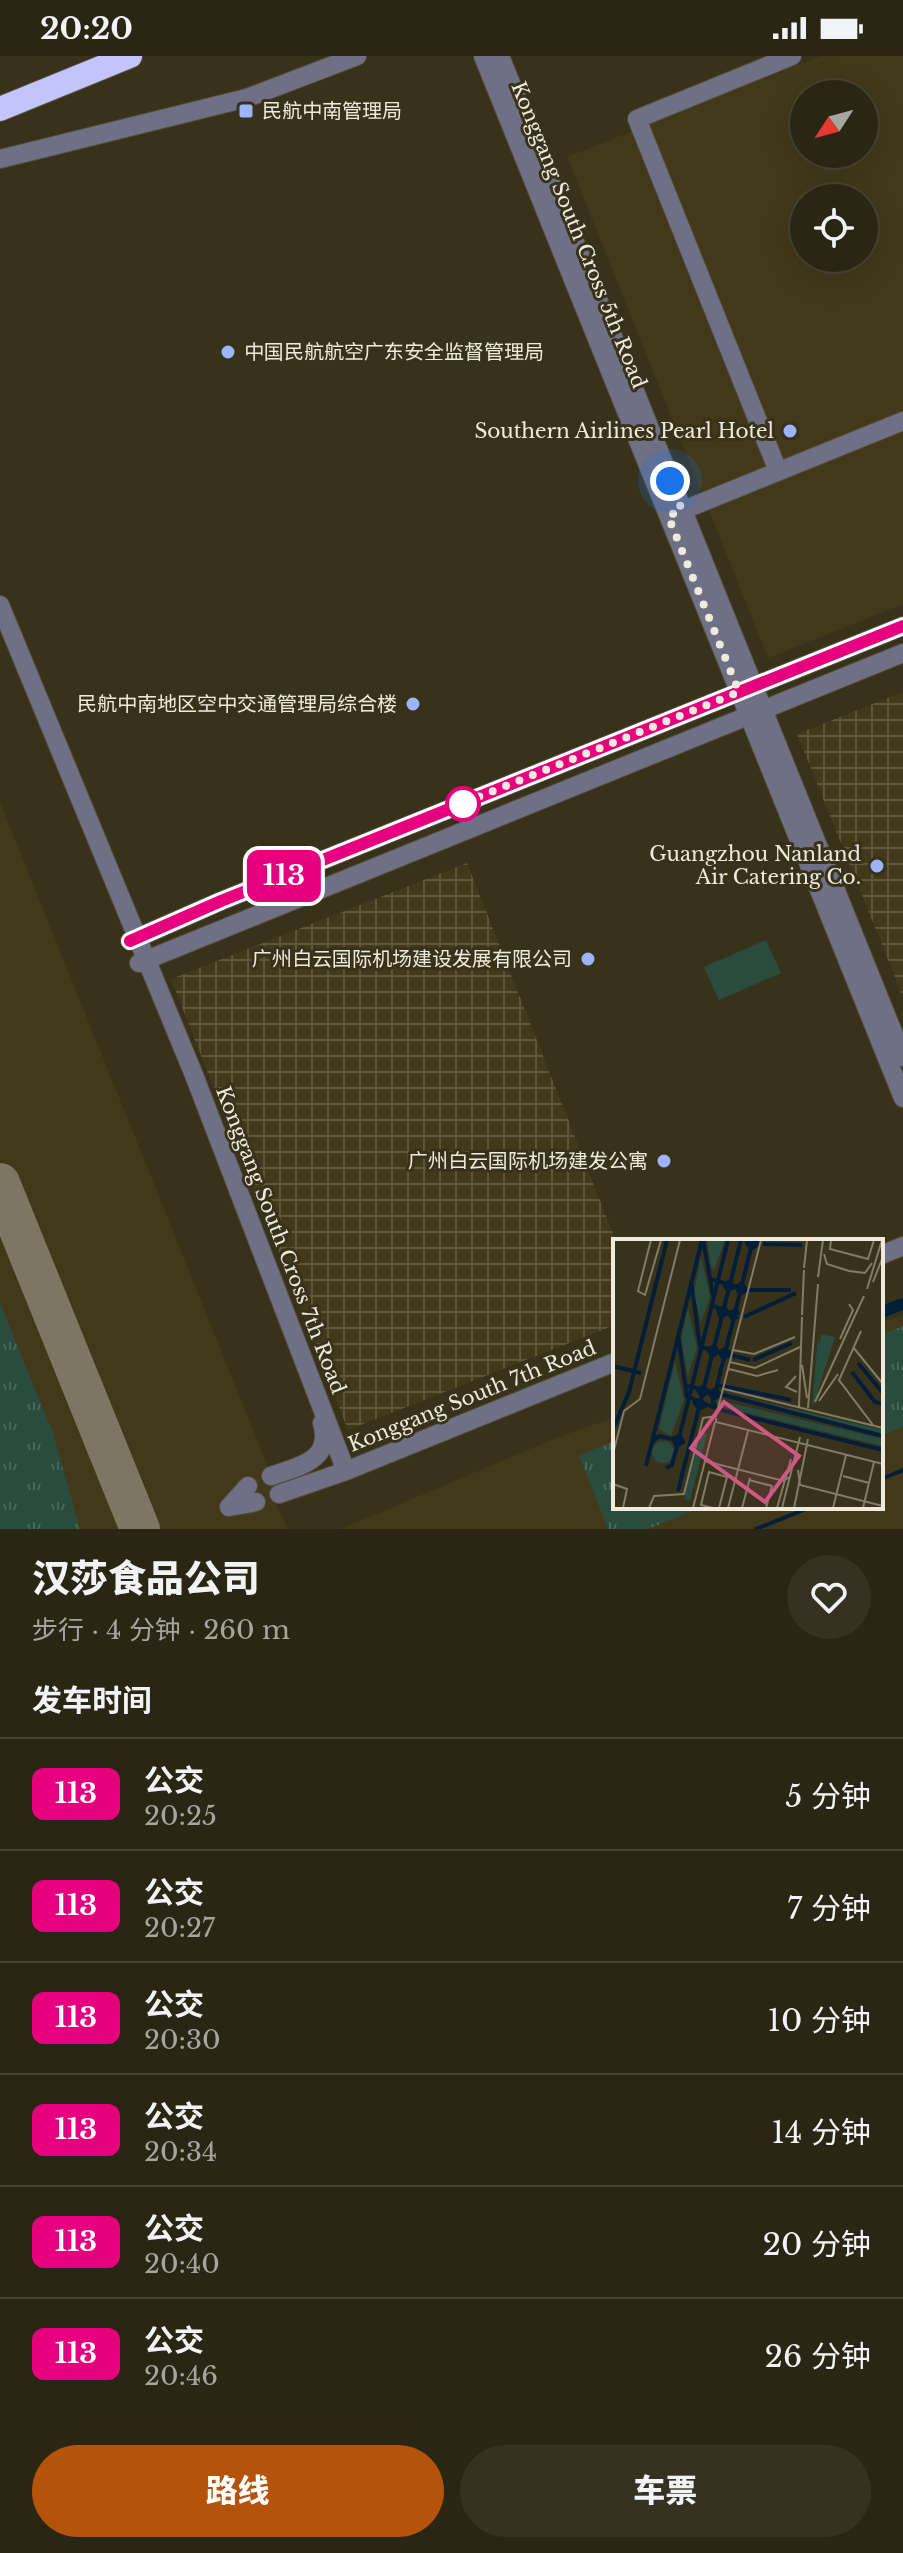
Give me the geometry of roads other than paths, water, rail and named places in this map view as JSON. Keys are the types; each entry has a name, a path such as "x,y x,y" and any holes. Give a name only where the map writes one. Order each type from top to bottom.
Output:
{"highway":[{"path":"0,109 130,56"}],"street":[{"path":"0,159 247,98 357,56"},
{"name":"Konggang South Cross 5th Road","path":"483,56 903,1057"},
{"name":"Konggang South Cross 5th Road","path":"500,56 675,513"},
{"path":"778,471 637,119 792,56"},
{"path":"675,513 903,421"},
{"path":"0,605 142,962 903,653"},
{"path":"133,939 903,626"},
{"path":"0,627 133,939"},
{"name":"Konggang South Cross 5th Road","path":"756,712 903,1098"},
{"name":"Konggang South Cross 7th Road","path":"142,962 194,1075 346,1471"},
{"name":"Konggang South Cross 7th Road","path":"142,962 325,1436 322,1449 311,1461 271,1476"},
{"path":"883,1254 903,1246"},
{"name":"Konggang South 7th Road","path":"346,1471 613,1363"},
{"path":"279,1494 346,1471"}],"water":[{"path":"903,1297 903,1310 883,1318 883,1305"}],"waterway":[{"path":"883,1478 903,1470"},
{"path":"756,1529 806,1509"}],"place":[{"name":"民航中南管理局","path":"246,111"},
{"name":"中国民航航空广东安全监督管理局","path":"228,352"},
{"name":"Southern Airlines Pearl Hotel","path":"790,431"},
{"name":"民航中南地区空中交通管理局综合楼","path":"413,704"},
{"name":"Guangzhou Nanland Air Catering Co.","path":"877,866"},
{"name":"广州白云国际机场建设发展有限公司","path":"588,959"},
{"name":"广州白云国际机场建发公寓","path":"664,1161"}]}
